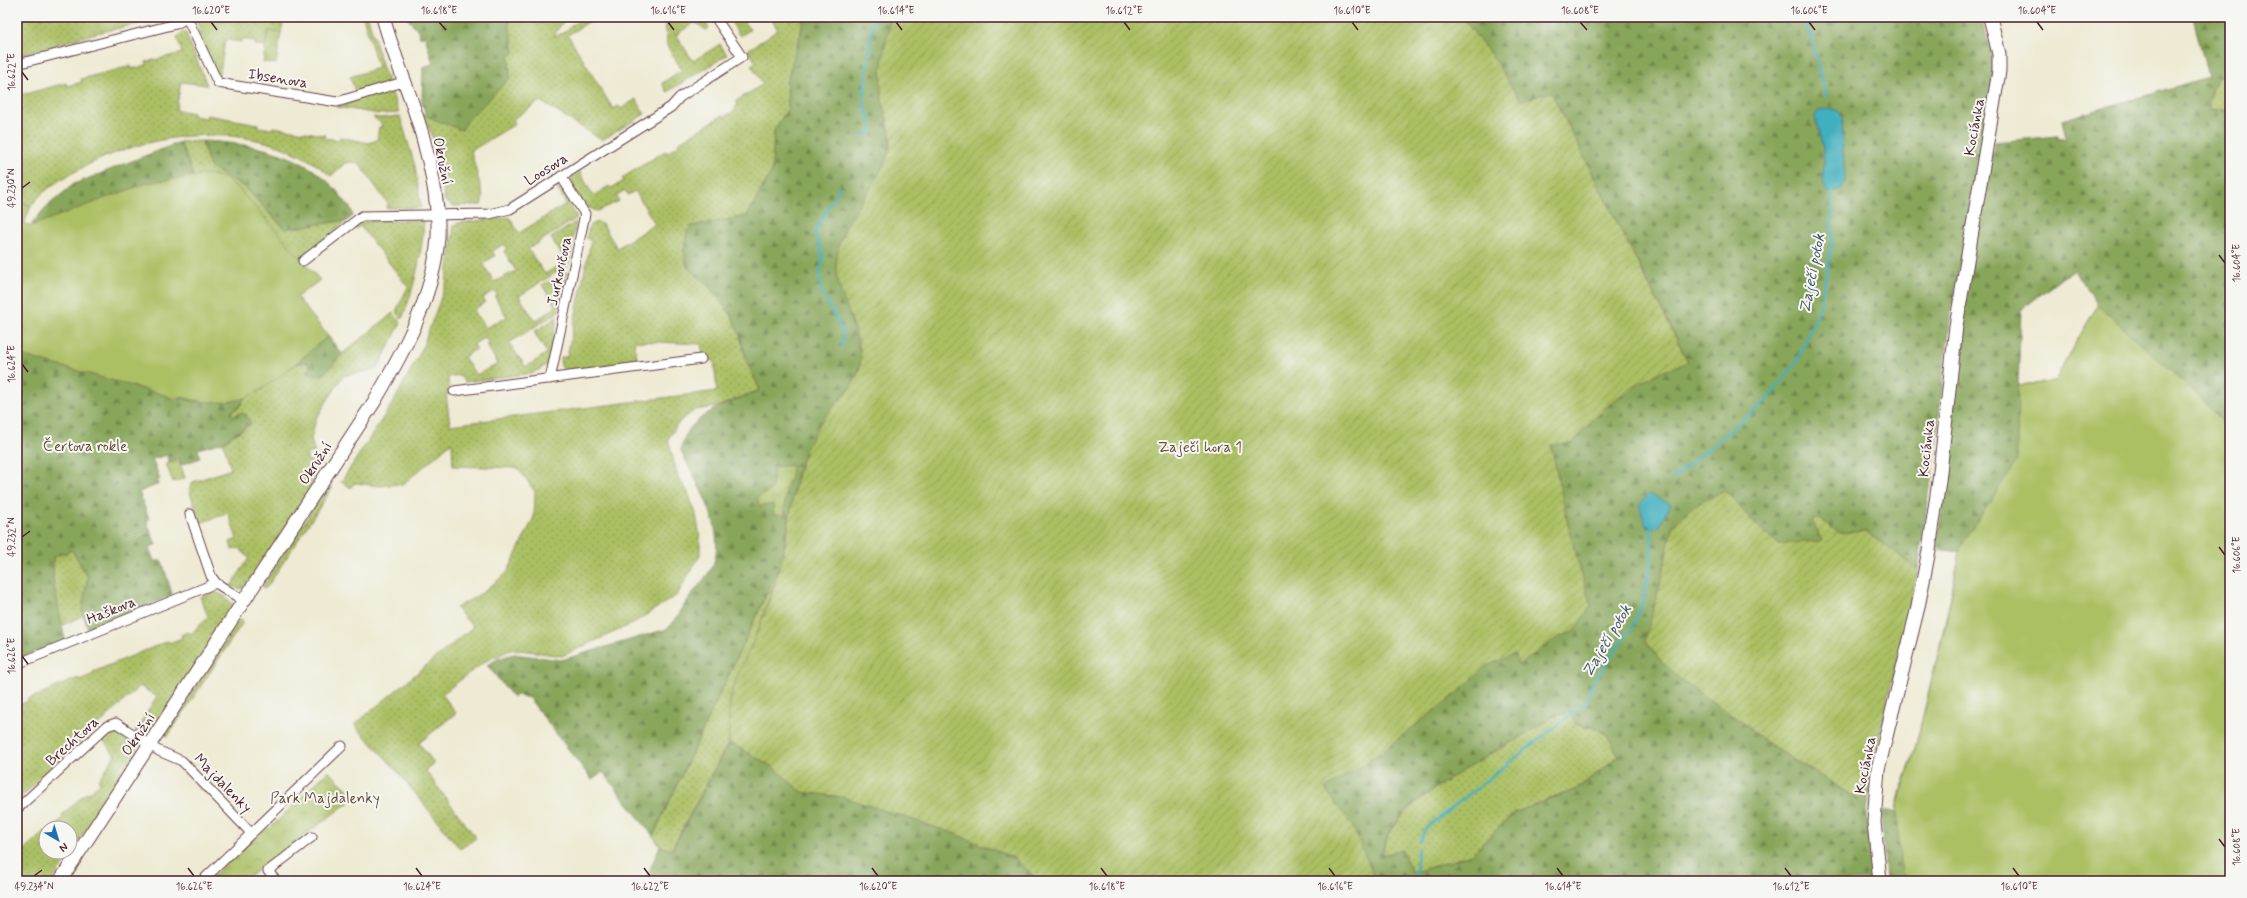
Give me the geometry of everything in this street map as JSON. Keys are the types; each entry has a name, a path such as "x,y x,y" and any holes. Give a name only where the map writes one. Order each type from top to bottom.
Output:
{"street":[{"name":"Ibsenova","path":"188,17 218,83 337,102 403,82"},
{"path":"17,64 176,24 188,17"},
{"name":"Okružní","path":"60,881 151,745 374,402 408,340 429,289 438,237 437,215 426,150 383,17"},
{"name":"Loosova","path":"303,261 362,216 489,214 510,209 671,107 680,97 742,57 715,17"},
{"name":"Kociánka","path":"1880,881 1874,816 1878,769 1918,607 1929,550 1939,481 1956,326 1999,71 1999,54 1990,17"},
{"name":"Jurkovičova","path":"550,379 585,214 561,176"},
{"path":"454,392 701,359"},
{"path":"190,514 211,576 216,583 244,601"},
{"name":"Haškova","path":"17,664 216,583"},
{"name":"Brechtova","path":"17,809 107,726 116,723 151,745"},
{"name":"Majdalenky","path":"151,745 159,751 182,761 251,833"},
{"name":"Majdalenky","path":"202,881 342,746"},
{"path":"276,881 268,871 312,837"}],"green space":[{"path":"17,17 169,17 97,33 17,56"},
{"path":"196,17 284,17 281,33 268,31 265,46 255,45 255,41 242,39 241,42 225,40 220,72 217,76 200,36"},
{"path":"363,17 368,17 383,68 399,113 379,114 337,107 358,100 350,77 378,68"},
{"path":"406,17 508,17 514,53 509,56 510,78 467,121 462,130 426,116 422,102 423,67 433,64 425,36 419,37 418,30"},
{"path":"508,17 566,17 553,37 563,33 582,17 590,17 588,18 590,21 568,35 613,109 619,106 621,109 636,99 645,114 602,140 540,101 513,119 515,124 471,151 483,197 481,205 453,206 445,201 435,144 427,124 421,116 514,53"},
{"path":"665,17 702,17 709,28 706,30 695,22 676,35 693,61 720,44 727,55 667,92 662,83 682,70 667,46"},
{"path":"728,17 742,17 750,30 740,36"},
{"path":"770,17 803,17 801,33 787,81 788,108 774,131 772,171 747,216 692,226 687,267 707,284 731,314 740,335 746,359 760,390 716,407 695,410 680,421 668,439 678,477 687,490 696,514 700,538 700,555 677,595 632,624 562,656 513,649 484,662 442,694 456,713 419,743 434,763 425,770 476,838 460,849 393,766 354,725 473,627 456,608 482,593 507,573 534,517 535,492 518,468 453,466 452,442 401,486 400,484 380,486 354,483 351,488 341,482 394,401 421,351 446,284 454,226 458,223 509,217 519,233 566,204 556,187 562,190 577,218 528,249 545,274 566,261 551,238 576,222 568,265 519,296 535,321 556,307 542,285 567,272 558,312 509,343 526,367 547,353 534,332 557,317 548,364 533,373 465,382 460,375 448,377 450,394 446,394 450,425 717,391 714,360 704,361 701,344 634,341 638,362 570,370 562,368 560,362 561,357 567,357 591,240 586,238 590,225 598,222 603,225 617,248 655,224 635,191 628,195 625,190 616,196 619,201 598,211 593,210 588,207 576,194 571,178 580,172 593,196 609,186 611,188 624,181 622,178 665,151 667,153 679,145 678,143 723,115 724,117 736,110 735,107 738,105 736,101 763,84 751,65 756,62 748,50 778,30","holes":["504,244 507,249 504,251 516,271 494,282 483,263 495,256 492,251","494,291 497,295 495,297 507,317 485,328 474,310 485,302 483,298","485,337 488,342 486,344 498,364 476,375 464,357 476,349 474,344"]},
{"path":"803,17 891,17 881,72 881,91 890,137 889,153 876,181 852,217 841,238 836,265 861,356 858,372 851,386 821,422 804,454 797,474 781,563 653,836 603,772 592,780 529,698 517,695 513,697 487,665 500,658 514,654 561,660 667,629 677,617 713,564 717,545 712,517 707,503 681,450 685,437 691,427 701,418 724,405 760,390 746,359 740,335 731,314 707,284 687,267 684,250 687,232 692,226 747,216 772,171 774,131 788,108 787,81 801,33"},
{"name":"Zaječí hora 1","path":"891,17 1462,17 1492,56 1521,101 1551,92 1688,362 1647,378 1632,387 1613,401 1596,417 1573,443 1551,445 1570,534 1591,606 1573,632 1558,637 1519,665 1515,654 1486,666 1465,687 1372,759 1325,789 1352,825 1376,881 1033,881 1032,874 1014,858 953,833 843,797 802,792 773,767 729,742 729,713 733,687 761,623 784,551 799,468 812,437 819,425 848,391 859,371 861,358 859,345 856,332 841,292 836,266 842,236 882,169 890,147 890,131 881,90 881,72"},
{"path":"1462,17 1981,17 1993,60 1993,74 1950,320 1934,459 1918,570 1865,531 1839,533 1820,519 1812,521 1823,542 1778,544 1753,522 1676,522 1672,528 1662,577 1688,685 1744,723 1767,743 1859,800 1872,768 1867,813 1873,881 1376,881 1324,789 1372,758 1465,687 1486,666 1515,653 1519,664 1558,637 1573,632 1591,606 1570,534 1551,445 1573,443 1596,417 1613,401 1632,387 1647,378 1688,361 1551,92 1521,101 1492,56","holes":["1569,712 1576,724 1586,728 1593,725 1607,735 1619,756 1577,789 1514,813 1471,855 1412,873 1402,850 1382,855 1387,837 1399,820 1416,803 1438,787 1552,717"]},
{"path":"2193,17 2230,17 2230,74 2217,77 2212,86 2208,109 2230,111 2230,871 1945,881 1886,881 1881,810 1896,812 1899,796 1915,748 1960,552 1936,549 1943,500 1955,377 1965,300 1995,142 2058,136 2058,139 2066,138 2062,120 2208,77","holes":["2074,271 2098,305 2066,359 2055,382 2018,385 2021,310 2063,277"]},
{"path":"183,31 186,33 207,85 181,82 176,110 193,113 193,116 206,118 207,115 258,124 258,127 272,129 273,127 325,135 324,138 339,140 340,137 369,143 377,140 379,127 382,127 381,123 373,117 381,118 400,116 415,166 421,208 385,208 388,204 358,162 345,163 331,176 304,157 274,145 242,137 209,135 176,138 143,144 111,154 82,168 47,189 31,206 17,202 17,96 66,83 67,86 82,82 81,79 131,66 131,69 147,65 146,62 182,53 177,37"},
{"path":"268,31 281,33 276,64 263,62"},
{"path":"2230,74 2230,111 2208,109 2212,86 2217,77"},
{"path":"202,141 210,167 245,187 285,229 348,220 300,258 196,197 193,175 180,142"},
{"path":"202,141 240,144 278,153 295,160 312,169 327,181 348,205 353,216 348,220 285,229 245,187 210,167"},
{"path":"180,142 197,185 34,225 32,224 45,208 74,184"},
{"path":"208,174 224,178 238,188 320,280 297,297 328,336 288,370 265,387 245,398 223,402 172,398 17,354 17,202 31,206 24,224 31,226 147,183"},
{"path":"424,220 422,245 417,270 411,294 402,319 396,311 408,287 360,226 356,229 354,226 362,221"},
{"path":"2098,305 2196,394 2230,430 2230,881 1904,881 1900,860 1897,805 1912,761 1946,623 1961,546 2017,461 2018,385 2055,382 2066,359"},
{"path":"393,313 401,323 377,369 343,376 316,419 311,439 315,453 307,453 307,461 315,461 315,475 310,491 248,585 240,589 231,586 249,558 239,548 232,550 230,542 237,539 228,513 200,523 189,489 193,482 231,469 223,442 251,424 241,413 234,416 231,413 240,406 244,398 259,391 292,365 307,362 310,366 308,371 322,375 342,354"},
{"path":"328,336 342,354 322,376 308,374 310,366 307,362 292,365"},
{"name":"Čertova rokle","path":"17,354 165,395 173,400 183,398 198,402 244,398 240,406 231,413 234,416 241,413 246,415 251,423 223,442 198,449 200,458 181,465 179,458 169,462 167,458 168,455 152,459 160,479 157,480 159,484 139,492 149,519 147,522 156,545 149,547 154,561 162,561 172,594 88,630 82,610 88,577 72,550 53,557 53,580 65,640 17,659"},
{"path":"179,460 185,478 173,482 166,464"},
{"path":"792,465 791,477 786,487 784,515 774,515 773,504 759,506 757,498 772,489 774,467"},
{"path":"333,487 265,589 262,587 326,488"},
{"path":"1725,490 1753,522 1778,544 1822,541 1812,520 1820,519 1839,533 1865,531 1918,570 1872,768 1860,800 1767,743 1744,723 1688,685 1663,663 1645,641 1662,577 1672,528 1682,515 1703,501"},
{"path":"72,550 88,577 82,610 84,615 61,626 53,580 53,557"},
{"path":"781,563 759,627 730,703 729,742 671,850 660,846 653,836"},
{"path":"216,592 226,597 233,604 233,608 153,729 146,733 135,731 157,697 140,686 17,801 17,706 28,701 28,699 78,678 79,680 94,674 93,672 168,641 169,643 182,638 181,635 188,632 191,634 208,616 200,597"},
{"path":"240,619 243,622 168,736 165,734"},
{"path":"1569,712 1607,735 1619,755 1577,789 1514,813 1472,855 1412,873 1382,855 1387,838 1398,821 1415,804 1436,787 1552,717"},
{"path":"114,732 137,747 137,753 78,842 78,820 60,820 63,817 62,815 87,792 89,793 100,783 98,781 115,755 101,738"},
{"path":"729,742 773,767 802,792 843,797 953,833 1014,858 1032,874 1033,881 645,881 660,846 672,850"},
{"name":"Park Majdalenky","path":"328,771 356,797 243,881 208,881 264,826 269,829"},
{"path":"38,837 38,860 66,860 52,881 17,881 17,857"}],"water":[{"path":"1823,109 1838,110 1843,118 1842,135 1845,181 1839,190 1829,192 1824,186 1823,182 1824,154 1815,117 1818,111"},
{"path":"1649,494 1671,504 1658,528 1646,526 1639,505"}],"waterway":[{"path":"862,135 872,132 869,117 863,104 873,17"},
{"name":"Zaječí potok","path":"1803,17 1811,37 1826,96"},
{"path":"840,187 815,232 823,256 820,270 820,290 843,331 842,346"},
{"name":"Zaječí potok","path":"1672,479 1769,398 1797,361 1820,308 1832,244 1832,190"},
{"path":"1420,842 1425,829 1584,704 1594,681 1633,625 1642,605 1651,561 1651,524"},
{"path":"1418,848 1416,874 1418,881"}]}
